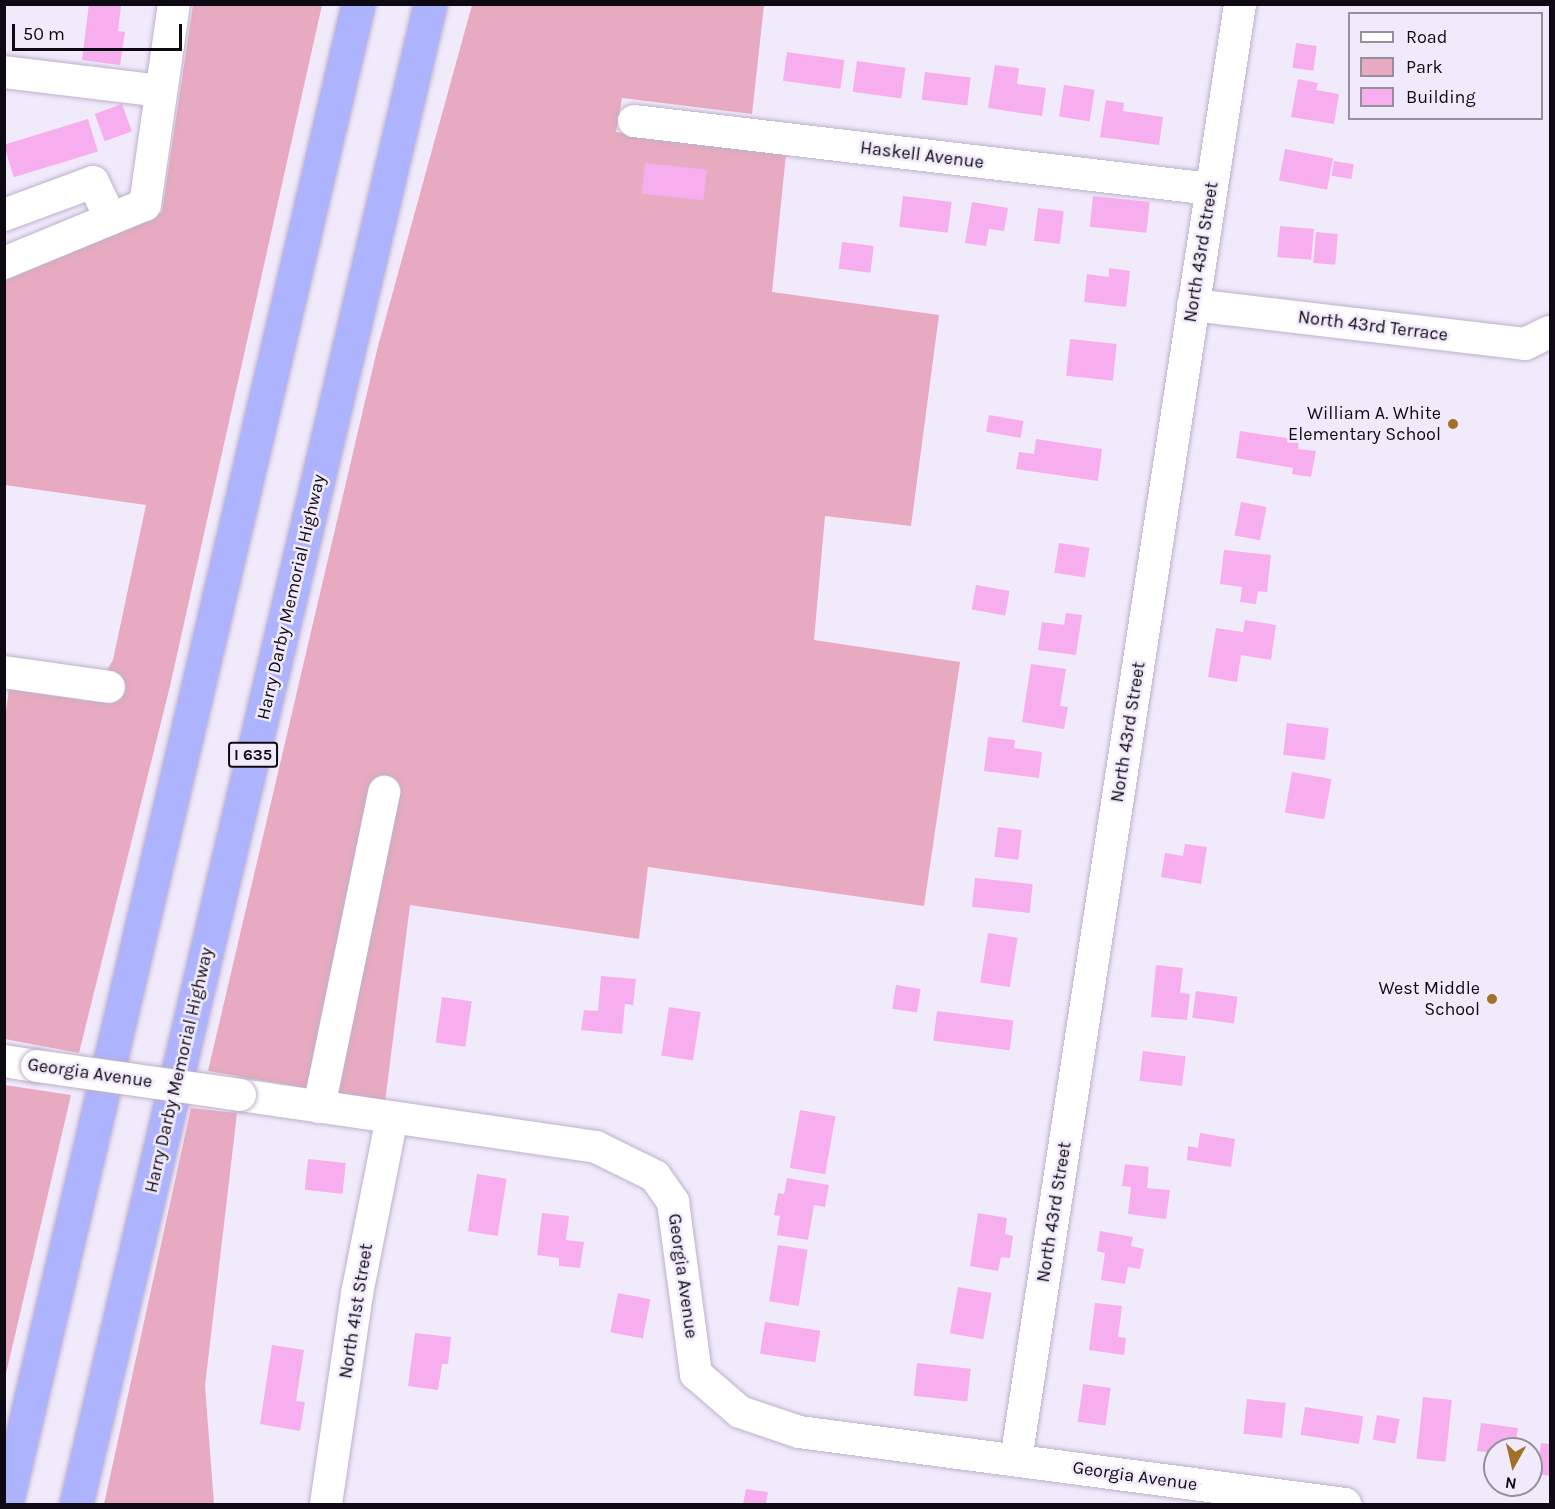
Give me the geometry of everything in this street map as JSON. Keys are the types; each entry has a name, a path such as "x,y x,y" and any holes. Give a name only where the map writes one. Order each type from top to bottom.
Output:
{"highway":[{"path":"6,1504 358,4"},
{"name":"Harry Darby Memorial Highway","path":"76,1504 430,4"},
{"path":"409,97 438,4"}],"street":[{"path":"4,263 144,205 174,4"},
{"name":"North 43rd Street","path":"1016,1460 1240,4"},
{"path":"4,72 162,91"},
{"name":"Haskell Avenue","path":"634,121 1211,189"},
{"path":"4,215 93,182 111,219"},
{"name":"North 43rd Terrace","path":"1193,305 1525,344 1551,332"},
{"path":"4,672 109,687"},
{"path":"319,1107 384,792"},
{"name":"Georgia Avenue","path":"4,1061 596,1147 655,1176 673,1202 696,1374 741,1412 799,1431 1345,1504"},
{"name":"North 41st Street","path":"326,1504 357,1294 392,1118"}],"green space":[{"path":"193,5 322,5 170,686 79,1053 5,1039 5,718 9,689 87,701 113,660 146,505 5,485 4,281 162,212"},
{"path":"472,5 764,5 752,114 622,98 616,132 786,154 772,292 939,315 911,526 825,516 814,640 960,662 924,906 648,867 639,939 410,905 385,1102 208,1071 378,346"},
{"path":"4,1085 71,1095 5,1378"},
{"path":"191,1108 237,1113 205,1386 214,1504 104,1504"}],"building":[{"path":"89,4 121,6 118,31 125,32 120,65 82,60"},
{"path":"1296,43 1317,46 1313,71 1293,68"},
{"path":"787,52 844,60 840,89 783,81"},
{"path":"857,61 906,68 901,99 853,92"},
{"path":"995,65 1019,68 1017,84 1046,88 1042,116 988,108"},
{"path":"925,72 971,78 967,105 922,100"},
{"path":"1298,79 1318,83 1316,90 1339,94 1334,124 1291,117"},
{"path":"1064,85 1095,90 1090,121 1059,117"},
{"path":"1106,100 1124,103 1123,111 1163,117 1159,145 1100,137"},
{"path":"122,104 132,131 105,141 95,114"},
{"path":"88,119 98,152 14,177 4,145"},
{"path":"1285,149 1333,158 1327,190 1279,180"},
{"path":"1334,161 1354,164 1351,179 1332,176"},
{"path":"645,163 707,169 703,200 642,194"},
{"path":"903,196 952,202 948,233 899,227"},
{"path":"1093,196 1150,202 1146,233 1090,227"},
{"path":"972,202 1008,208 1004,231 989,229 986,246 965,243"},
{"path":"1038,208 1064,211 1060,244 1034,241"},
{"path":"1280,226 1314,229 1311,260 1277,257"},
{"path":"1316,232 1338,234 1335,265 1313,263"},
{"path":"842,242 874,246 870,273 839,269"},
{"path":"1109,268 1130,271 1126,307 1084,302 1087,274 1109,277"},
{"path":"1070,339 1117,344 1113,381 1066,376"},
{"path":"989,415 1023,421 1021,438 986,432"},
{"path":"1240,431 1299,440 1298,449 1316,451 1311,477 1292,474 1293,468 1236,458"},
{"path":"1036,439 1102,449 1098,481 1016,469 1019,452 1034,454"},
{"path":"1241,502 1267,507 1260,540 1235,535"},
{"path":"1059,543 1090,548 1085,577 1054,573"},
{"path":"1224,550 1271,555 1267,592 1258,591 1256,604 1240,602 1242,587 1220,584"},
{"path":"976,585 1009,591 1005,616 972,610"},
{"path":"1066,613 1082,615 1076,655 1038,650 1042,622 1064,625"},
{"path":"1245,620 1276,625 1271,660 1241,655 1237,682 1208,677 1216,628 1243,632"},
{"path":"1031,664 1066,669 1060,706 1068,707 1064,729 1022,722"},
{"path":"1287,723 1329,728 1325,760 1283,755"},
{"path":"988,737 1015,740 1014,748 1042,752 1039,778 984,771"},
{"path":"1292,772 1331,779 1324,819 1285,812"},
{"path":"998,827 1022,830 1018,860 994,857"},
{"path":"1185,844 1207,847 1201,884 1161,877 1165,853 1183,856"},
{"path":"975,878 1033,884 1030,913 972,907"},
{"path":"988,933 1018,938 1010,987 980,982"},
{"path":"1156,965 1183,968 1180,993 1190,994 1187,1020 1151,1017"},
{"path":"601,976 636,979 633,1005 625,1004 622,1034 581,1030 584,1010 598,1011"},
{"path":"896,985 921,989 917,1013 892,1009"},
{"path":"1196,991 1238,997 1234,1024 1192,1018"},
{"path":"442,997 472,1001 465,1047 436,1043"},
{"path":"669,1007 701,1012 693,1060 661,1055"},
{"path":"937,1011 1013,1020 1010,1050 933,1041"},
{"path":"1143,1051 1186,1056 1182,1086 1139,1081"},
{"path":"800,1110 835,1116 825,1174 790,1168"},
{"path":"1200,1133 1235,1139 1231,1167 1187,1160 1188,1146 1198,1148"},
{"path":"308,1159 346,1163 343,1194 305,1190"},
{"path":"1125,1164 1149,1167 1147,1188 1170,1190 1166,1219 1128,1214 1131,1187 1122,1186"},
{"path":"477,1174 507,1179 498,1236 468,1231"},
{"path":"787,1178 829,1185 825,1207 814,1205 808,1240 777,1235 780,1216 774,1215 778,1193 784,1194"},
{"path":"542,1213 569,1216 566,1240 584,1242 580,1268 559,1266 559,1258 537,1255"},
{"path":"978,1213 1007,1218 1005,1234 1013,1236 1010,1258 1001,1257 998,1271 970,1266"},
{"path":"1100,1231 1133,1237 1131,1246 1144,1249 1140,1269 1128,1267 1125,1284 1101,1280 1105,1253 1097,1251"},
{"path":"778,1245 808,1250 799,1306 769,1301"},
{"path":"958,1287 991,1293 983,1339 950,1333"},
{"path":"618,1293 650,1299 643,1339 610,1332"},
{"path":"1095,1303 1122,1306 1118,1337 1126,1338 1124,1355 1089,1350"},
{"path":"765,1322 820,1331 815,1362 760,1354"},
{"path":"415,1333 451,1337 448,1364 442,1364 438,1390 408,1386"},
{"path":"272,1345 304,1350 296,1401 305,1402 300,1431 260,1424"},
{"path":"917,1363 971,1369 967,1401 914,1396"},
{"path":"1083,1384 1111,1388 1105,1426 1078,1422"},
{"path":"1423,1397 1452,1400 1445,1462 1417,1459"},
{"path":"1247,1399 1286,1403 1282,1438 1243,1434"},
{"path":"1305,1407 1363,1416 1359,1444 1301,1435"},
{"path":"1377,1415 1400,1419 1395,1444 1373,1440"},
{"path":"1481,1423 1518,1428 1517,1437 1483,1437 1483,1452 1477,1451"},
{"path":"1543,1443 1550,1444 1550,1476 1543,1475"},
{"path":"746,1489 768,1492 766,1504 743,1504"}],"place":[{"name":"William A. White Elementary School","path":"1453,424"},
{"name":"West Middle School","path":"1492,999"}]}
